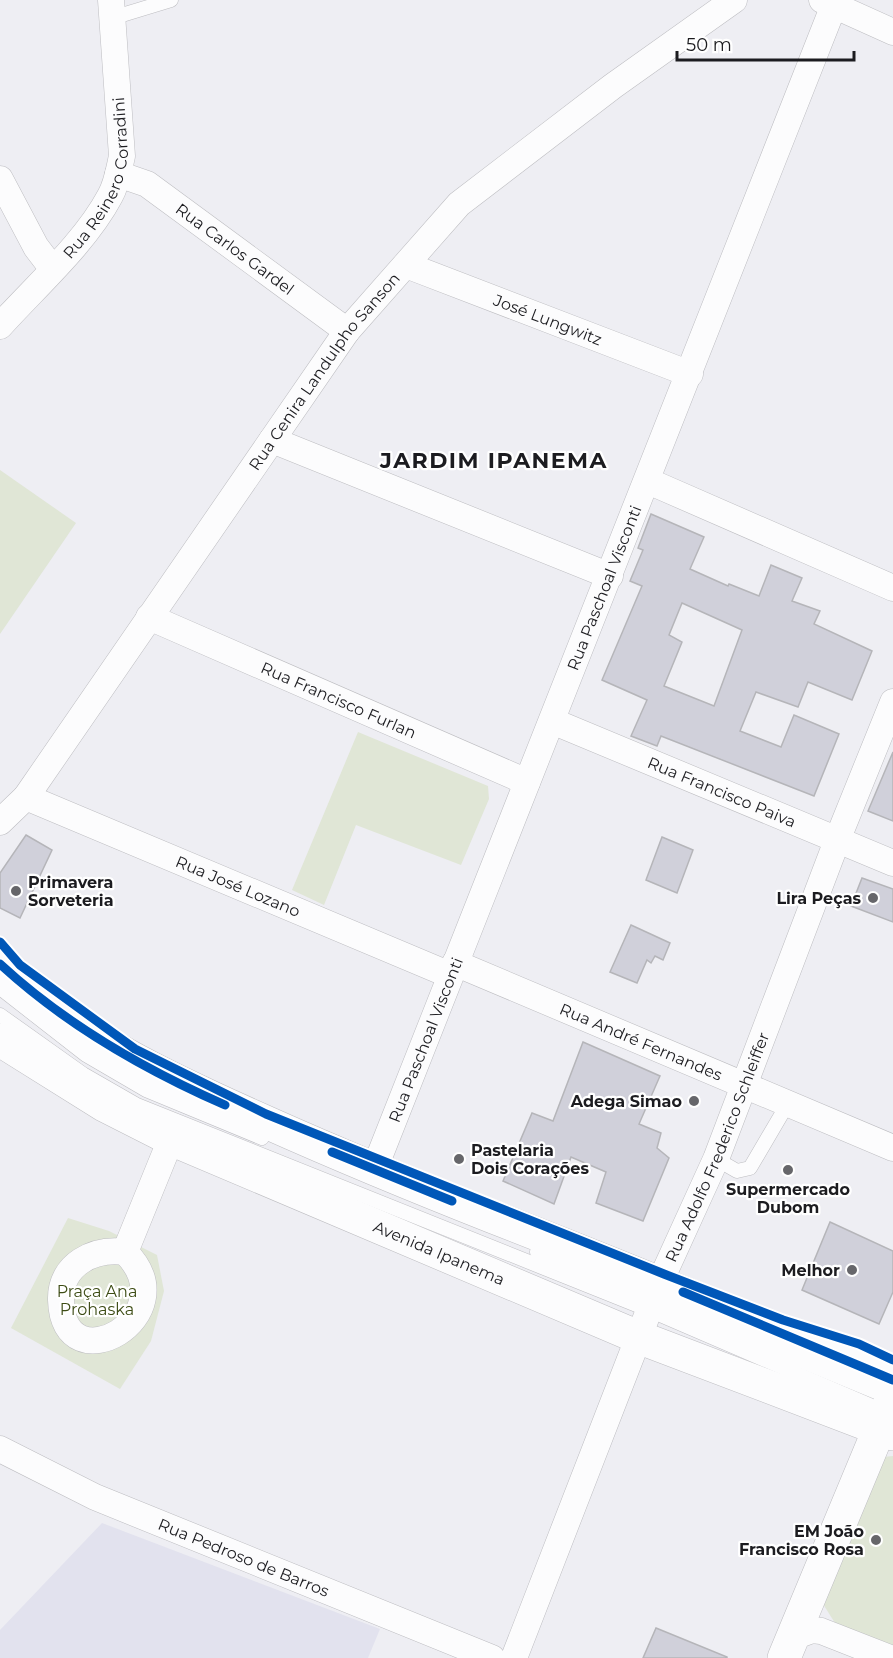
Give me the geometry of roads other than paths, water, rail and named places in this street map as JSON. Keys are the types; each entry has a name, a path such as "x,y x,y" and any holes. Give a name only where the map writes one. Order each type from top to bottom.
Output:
{"main road":[{"name":"Avenida Ipanema","path":"0,964 23,986 80,1028 124,1056 182,1086 374,1170 650,1307 890,1408"},
{"name":"Avenida Ipanema","path":"0,1040 104,1105 171,1139 650,1307 890,1408"},
{"path":"789,1647 890,1408"}],"street":[{"name":"Rua Cenira Landulpho Sanson","path":"0,822 26,797 347,331 459,204 613,86 734,0"},
{"path":"828,3 893,32"},
{"name":"Rua Paschoal Visconti","path":"374,1170 690,374 828,3"},
{"name":"Rua Reinero Corradini","path":"0,326 86,231 111,195 122,156 111,9"},
{"name":"Rua Carlos Gardel","path":"118,174 147,184 347,331"},
{"path":"0,179 36,247 52,268"},
{"name":"José Lungwitz","path":"406,265 690,374"},
{"path":"272,440 610,576"},
{"path":"648,481 893,588"},
{"name":"Rua Francisco Furlan","path":"149,616 528,782"},
{"name":"Rua Adolfo Frederico Schleiffer","path":"514,1658 650,1307 716,1159 745,1087 838,838 893,702"},
{"name":"Rua Francisco Paiva","path":"552,721 838,838 893,863"},
{"name":"Rua José Lozano","path":"26,797 453,969"},
{"name":"Rua André Fernandes","path":"453,969 893,1148"},
{"path":"125,1252 171,1139"},
{"name":"Rua Pedroso de Barros","path":"0,1449 95,1497 492,1658"},
{"path":"807,1604 812,1618 831,1634"},
{"path":"789,1647 812,1630 831,1634 890,1658"}],"lane":[{"path":"111,9 171,0"},
{"path":"0,988 86,1055 146,1090 279,1145"},
{"path":"0,1015 83,1074 137,1105 650,1307"},
{"path":"716,1159 737,1172 750,1168 787,1105"},
{"path":"323,1163 650,1307"}],"place":[{"name":"Primavera Sorveteria","path":"16,891"},
{"name":"Lira Peças","path":"873,898"},
{"name":"Adega Simao","path":"694,1101"},
{"name":"Pastelaria Dois Corações","path":"459,1159"},
{"name":"Supermercado Dubom","path":"788,1170"},
{"name":"Melhor","path":"852,1270"},
{"name":"EM João Francisco Rosa","path":"876,1540"}],"district":[{"name":"JARDIM IPANEMA","path":"494,460"}],"park label":[{"name":"Praça Ana Prohaska","path":"97,1300"}]}
